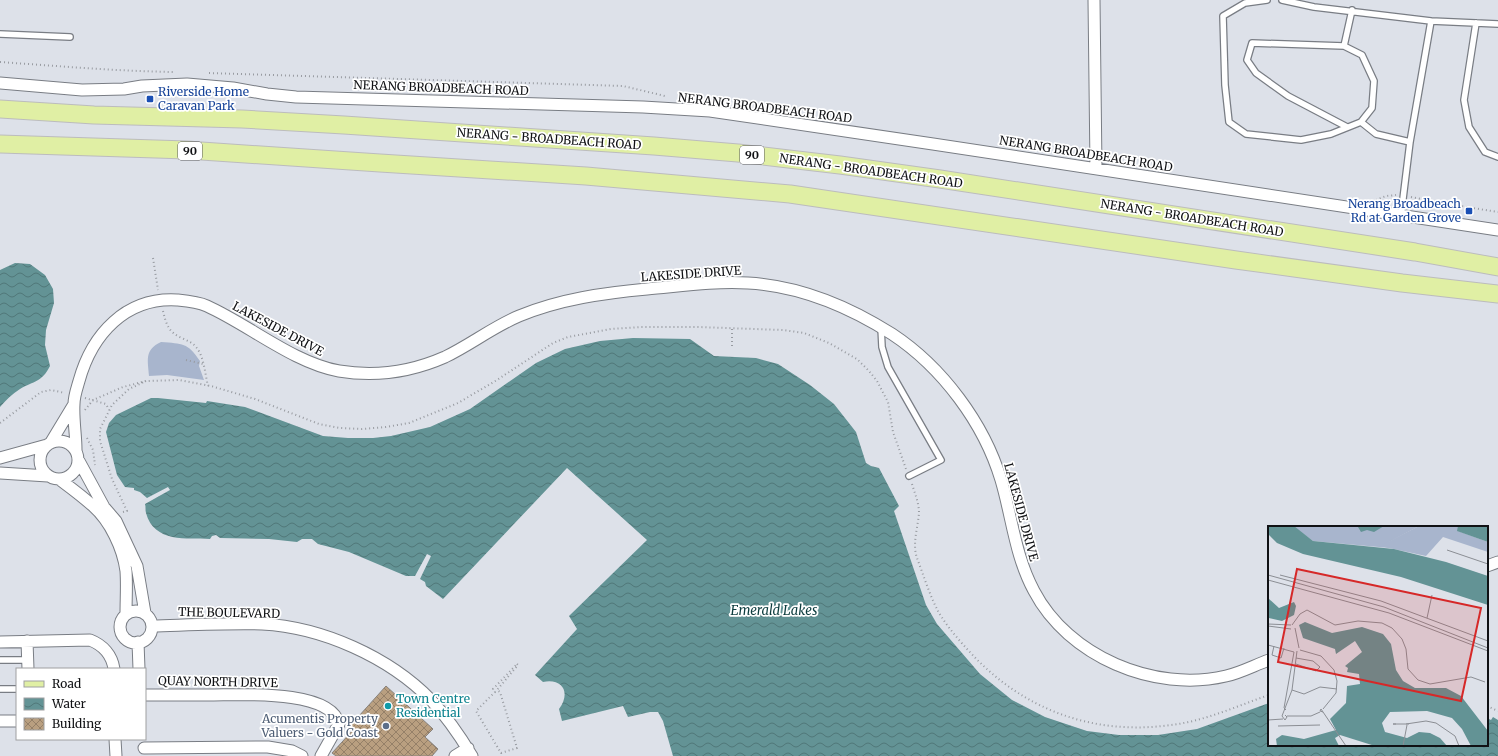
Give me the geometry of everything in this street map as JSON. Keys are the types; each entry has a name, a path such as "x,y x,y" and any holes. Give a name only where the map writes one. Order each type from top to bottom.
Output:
{"main road":[{"name":"NERANG - BROADBEACH ROAD","path":"0,109 94,115 242,119 344,125 646,145 738,153 947,180 1415,252 1498,267"},
{"name":"90","path":"0,144 210,152 586,176 774,192 1236,260 1402,283 1498,294"}],"street":[{"path":"1094,0 1096,168"},
{"name":"NERANG BROADBEACH ROAD","path":"0,82 82,90 124,89 142,86 187,84 218,86 296,97 635,107 710,112 1096,168 1498,230"},
{"name":"LAKESIDE DRIVE","path":"49,444 74,400 83,368 96,342 111,323 129,311 146,303 184,300 204,304 306,360 327,369 364,374 384,373 428,363 446,356 500,325 522,315 562,301 625,291 704,284 749,283 802,292 837,304 881,327 911,348 937,372 972,417 986,443 1000,478 1023,569 1035,594 1052,616 1069,634 1088,650 1107,661 1148,676 1172,679 1198,680 1225,676 1268,660"},
{"name":"LAKESIDE DRIVE","path":"74,400 77,455"},
{"path":"0,458 49,444 64,442 73,446 104,507 116,521 138,566 145,613 150,619 152,631 146,639 138,642 129,641 122,634 120,625 121,621 126,614 135,610 145,613"},
{"path":"48,476 40,467 39,458 42,449 49,444"},
{"path":"60,479 69,476 77,468 77,455"},
{"path":"0,473 48,476 60,479 93,506 102,516 118,543 124,560 126,571 126,614"},
{"path":"1488,566 1498,562"},
{"name":"THE BOULEVARD","path":"152,626 262,624 295,628 329,637 376,659 406,679 435,705 453,726 470,752"},
{"path":"0,642 90,640 96,642 108,652 114,668"},
{"path":"27,642 28,665"},
{"path":"138,642 139,668"},
{"name":"QUAY NORTH DRIVE","path":"146,695 275,694 305,700 330,710 337,717 339,724 321,756"},
{"path":"0,721 16,721"},
{"path":"115,740 116,756"},
{"path":"144,748 268,747 292,751 302,756"},
{"path":"455,756 470,752"},
{"path":"446,756 449,754 450,756"}],"lane":[{"path":"1267,0 1245,3 1223,16 1225,85 1229,122 1246,134 1301,140 1331,134 1347,128 1360,122 1372,108 1374,82 1362,55 1344,46 1252,43 1247,60 1256,74 1288,96 1347,128"},
{"path":"1282,0 1314,7 1352,10 1432,21 1498,24"},
{"path":"1344,46 1352,10"},
{"path":"1401,215 1410,142 1432,21"},
{"path":"1476,23 1464,100 1469,127 1485,152 1498,157"},
{"path":"0,34 70,37"},
{"path":"1360,122 1376,134 1410,142"},
{"path":"881,327 882,347 888,367 941,460 908,476"},
{"path":"0,660 28,665"},
{"path":"0,689 16,689"}],"path":[{"path":"153,258 160,301 168,329 173,334 196,346 200,353 208,386"},
{"path":"698,327 783,330 804,333 829,343 858,359 877,382 888,402 893,432 918,502 916,555 938,611 958,639 983,667 1011,688 1046,708 1073,718 1100,725 1128,728 1172,725 1205,718 1268,694"},
{"path":"732,328 732,348"},
{"path":"186,360 203,364"},
{"path":"120,513 127,511 112,479 99,435 100,429 112,405 129,389 146,380"},
{"path":"0,423 41,392 51,390 74,400 93,400 106,404 109,410"},
{"path":"84,416 85,411 93,400"},
{"path":"87,438 93,450 96,469"},
{"path":"517,664 518,665 497,690 500,692 518,748 501,753 497,748 476,711 495,692 492,689 517,664"},
{"path":"1488,706 1498,711"}],"shaded area":[{"path":"161,342 184,345 192,350 200,361 199,366 204,380 167,375 149,376 149,352"}],"water":[{"path":"15,263 30,264 45,275 53,289 54,303 46,330 45,345 50,366 41,378 17,391 0,407 0,270"},
{"name":"Emerald Lakes","path":"633,338 690,339 714,356 756,358 778,364 810,385 834,404 856,432 866,463 879,468 899,506 894,511 926,605 937,624 980,674 1012,700 1045,717 1087,731 1119,735 1158,735 1197,729 1268,703 1268,746 1488,746 1488,718 1491,720 1493,717 1498,720 1498,756 673,756 663,721 658,712 650,712 628,717 623,706 562,721 559,709 563,703 563,688 556,682 543,682 535,675 577,629 569,616 647,540 567,468 443,599 426,586 425,582 420,579 431,556 427,554 415,576 406,576 349,552 318,544 312,539 302,539 297,542 269,539 220,538 216,535 212,536 210,539 191,539 172,537 164,534 156,530 150,523 146,513 145,504 170,490 168,487 147,498 140,492 134,490 134,488 125,487 117,475 106,432 109,423 116,415 151,398 158,398 206,403 207,401 245,407 323,436 373,438 391,436 430,427 470,409 536,363 565,349 600,341"}],"building":[{"name":"Town Centre Residential","path":"386,686 433,729 425,737 438,749 432,756 336,756 332,753 353,730 349,727"}],"place":[{"name":"Riverside Home Caravan Park","path":"150,99"},
{"name":"Nerang Broadbeach Rd at Garden Grove","path":"1469,211"},
{"name":"Town Centre Residential","path":"388,706"},
{"name":"Acumentis Property Valuers - Gold Coast","path":"386,726"}]}
